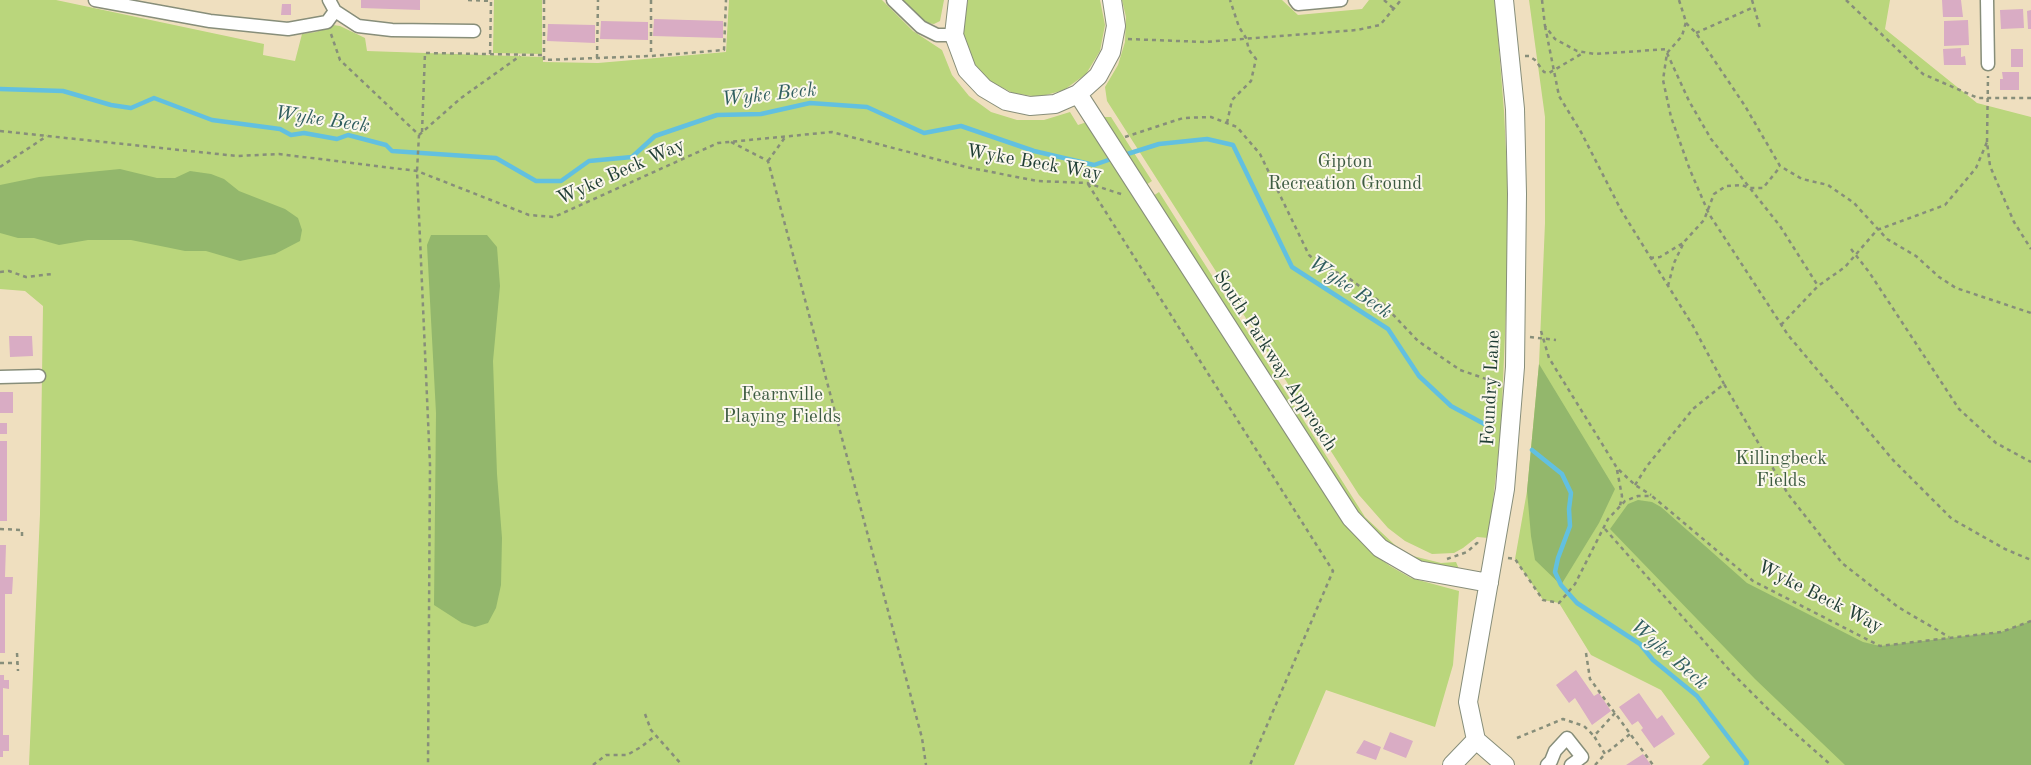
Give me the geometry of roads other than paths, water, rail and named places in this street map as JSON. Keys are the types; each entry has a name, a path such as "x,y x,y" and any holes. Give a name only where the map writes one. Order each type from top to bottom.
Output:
{"street":[{"path":"95,0 210,21 288,29 327,22 332,5 358,26 392,30 474,31"},
{"path":"892,0 925,30 937,35 954,35"},
{"path":"958,0 954,35 967,70 984,88 1006,101 1030,106 1055,104 1078,94 1098,76 1112,52 1116,26 1112,0"},
{"path":"1295,0 1298,4 1341,0"},
{"name":"Foundry Lane","path":"1476,740 1468,702 1505,489 1514,389 1517,194 1510,57 1504,0"},
{"path":"1987,0 1988,64"},
{"name":"South Parkway Approach","path":"1078,94 1351,518 1380,548 1418,570 1489,583"},
{"path":"0,377 39,376"},
{"path":"1552,764 1555,751 1567,738 1582,757 1572,765"},
{"path":"1452,765 1476,740 1505,765"}],"waterway":[{"name":"Wyke Beck","path":"0,89 63,91 111,105 131,108 154,98 212,120 280,129 291,135 304,133 337,139 348,135 386,145 392,151 496,158 536,181 561,181 589,161 632,157 655,136 717,115 761,114 810,103 867,107 924,133 961,126 1034,151 1094,165 1114,158"},
{"name":"Wyke Beck","path":"1121,156 1159,144 1207,139 1233,145 1292,267 1388,329 1419,376 1451,406 1488,426"},
{"name":"Wyke Beck","path":"1532,450 1562,474 1571,493 1569,509 1570,526 1555,572 1561,585 1577,603 1640,644 1653,660 1697,696 1747,762 1746,765"}],"park label":[{"name":"Gipton Recreation Ground","path":"1345,173"},
{"name":"Fearnville Playing Fields","path":"782,406"},
{"name":"Killingbeck Fields","path":"1781,470"}]}
